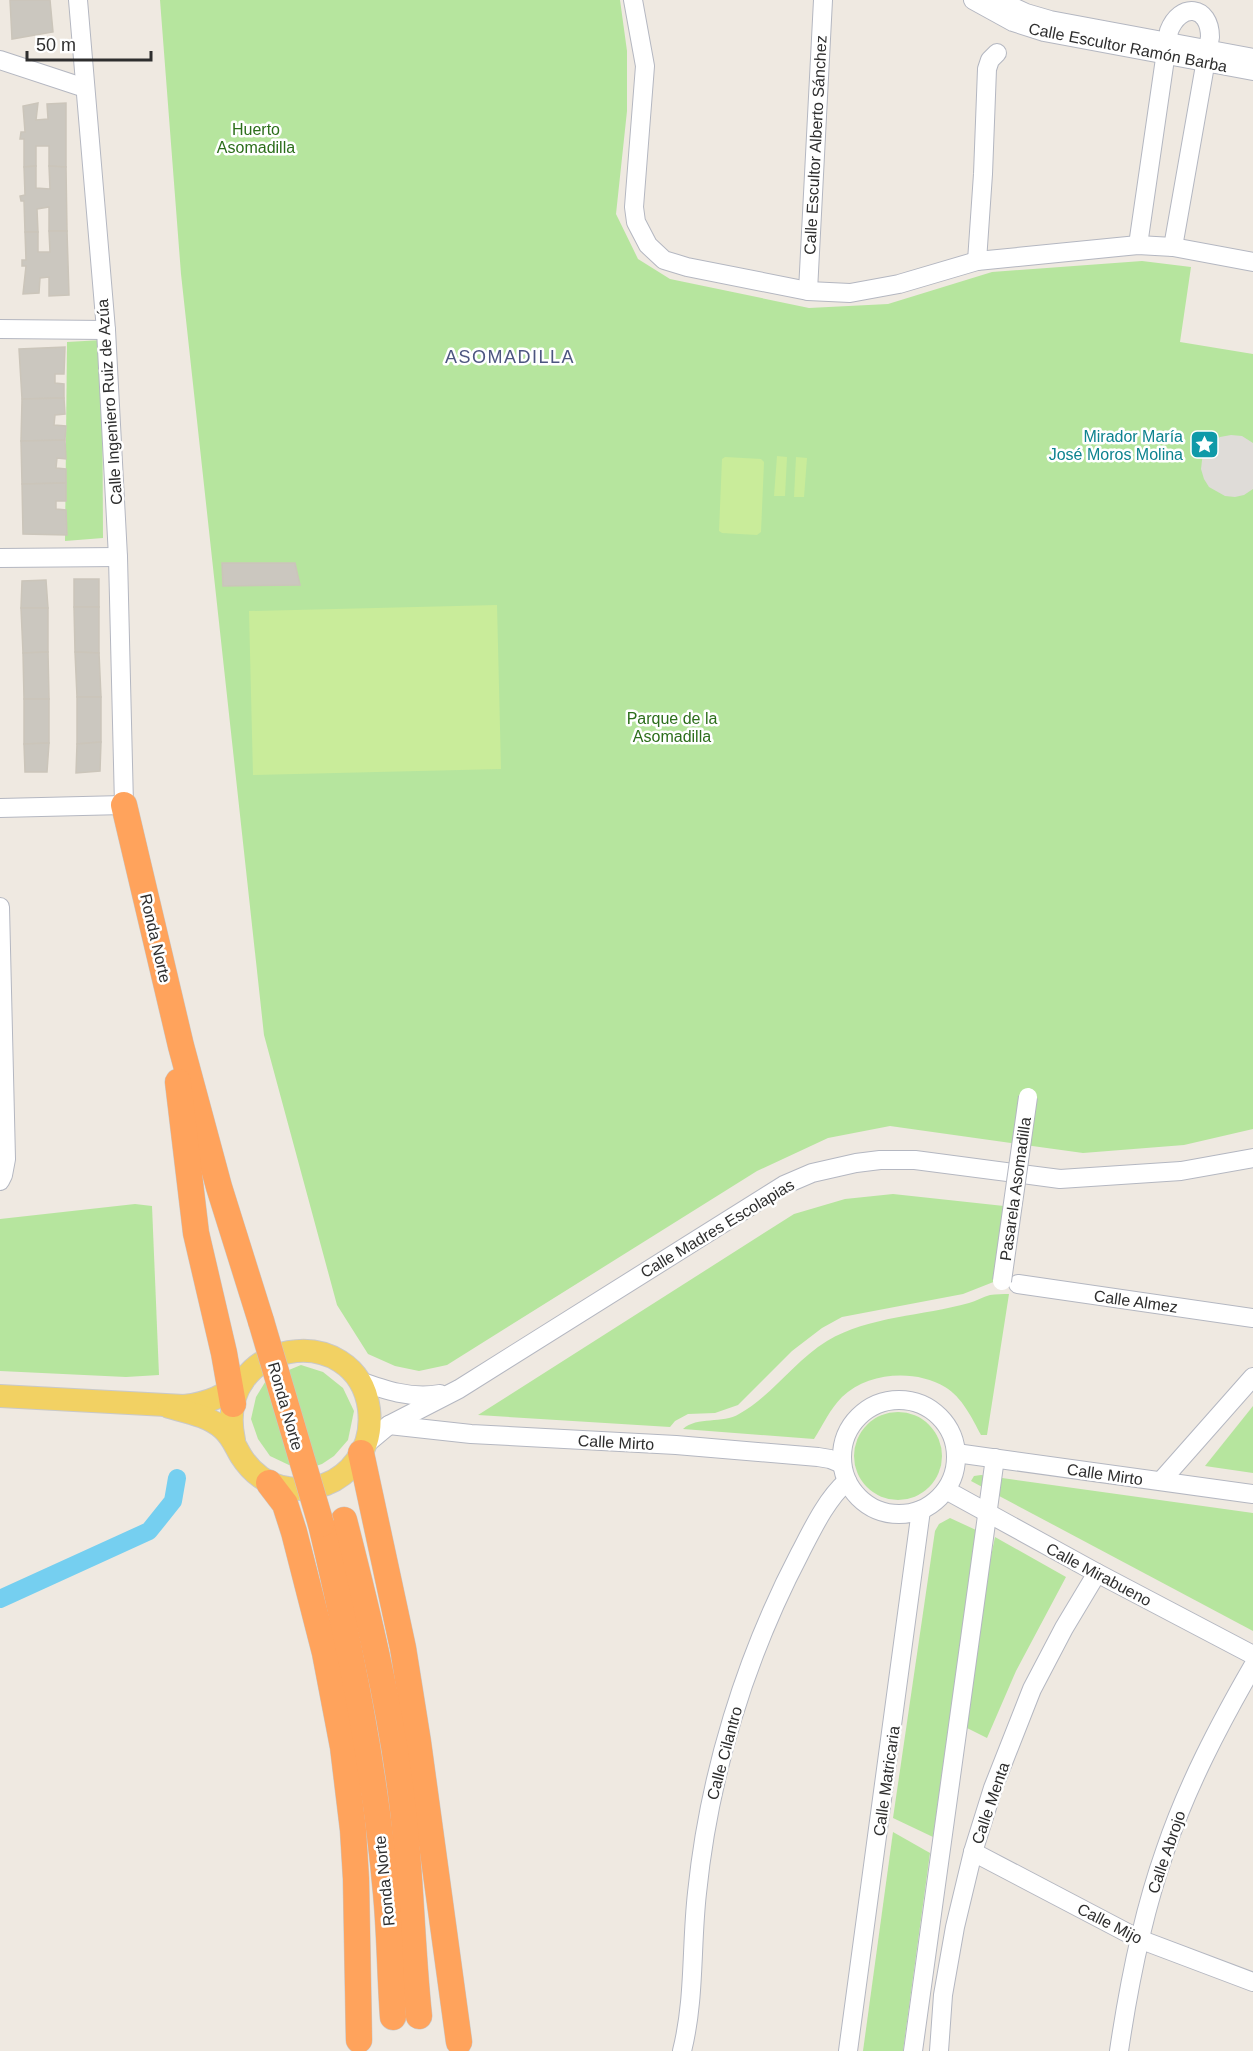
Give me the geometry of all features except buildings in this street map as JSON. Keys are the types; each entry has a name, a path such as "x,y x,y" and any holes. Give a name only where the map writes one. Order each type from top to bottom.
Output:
{"highway":[{"name":"Ronda Norte","path":"124,806 181,1046 219,1187 261,1321 376,1649 401,1792 411,1880 419,2016"},
{"path":"181,1046 178,1087 196,1233 224,1353 236,1391"},
{"path":"363,1449 416,1730 461,2046"},
{"path":"269,1483 285,1504 294,1532 325,1653 343,1747 353,1830 355,1869 356,2045"},
{"name":"Ronda Norte","path":"332,1522 347,1634 373,1780 386,1893 393,2017"},
{"path":"356,2045 375,2025 393,2017 419,2016 433,2020 446,2028 461,2046"}],"main road":[{"path":"0,1396 169,1407 184,1406 209,1402 236,1391 255,1368 268,1358 298,1350 314,1352 329,1356 343,1365 357,1380 368,1404 369,1431 363,1449 345,1473 332,1482 316,1488 292,1489 269,1483 247,1465 234,1440 231,1428 236,1391"},
{"path":"169,1407 215,1423 234,1440"}],"street":[{"name":"Calle Ingeniero Ruiz de Azúa","path":"78,0 106,330 118,557 124,806"},
{"path":"633,0 645,66 634,207 636,222 648,245 664,260 687,267 808,291 850,293 899,284 977,261 1138,245 1173,247 1253,262"},
{"name":"Calle Escultor Alberto Sánchez","path":"808,291 823,0"},
{"name":"Calle Escultor Ramón Barba","path":"973,0 1024,27 1166,48"},
{"name":"Calle Escultor Ramón Barba","path":"998,0 1026,14 1206,56 1253,71"},
{"path":"1138,245 1171,25 1179,14 1190,10 1202,14 1209,24 1206,56 1173,247"},
{"path":"977,261 987,69 990,60 997,53"},
{"name":"Calle Escultor Ramón Barba","path":"1206,56 1253,58"},
{"path":"0,60 85,88"},
{"path":"0,329 106,330"},
{"path":"0,558 118,557"},
{"path":"0,808 124,806"},
{"path":"0,907 1,1043 6,1159 0,1181"},
{"name":"Pasarela Asomadilla","path":"1010,1283 1028,1097"},
{"name":"Calle Madres Escolapias","path":"363,1449 389,1425 459,1389 784,1185 812,1173 856,1163 915,1160 1060,1179 1181,1172 1253,1158"},
{"name":"Calle Almez","path":"1010,1283 1253,1318"},
{"path":"1161,1482 1253,1377"},
{"name":"Calle Madres Escolapias","path":"357,1380 395,1393 422,1397 459,1389"},
{"path":"902,1400 918,1403 933,1410 945,1422 956,1453 954,1473 945,1490 931,1505 904,1514 887,1513 871,1507 857,1496 845,1473 843,1448 848,1432 857,1418 870,1408 885,1401 902,1400"},
{"name":"Calle Mirto","path":"389,1425 471,1434 676,1445 818,1457 830,1459 845,1473"},
{"name":"Calle Mirto","path":"956,1453 1253,1494"},
{"path":"913,2051 995,1458"},
{"name":"Calle Cilantro","path":"682,2051 692,1991 696,1894 714,1786 726,1737 759,1642 782,1587 845,1473"},
{"name":"Calle Mirabueno","path":"945,1490 1253,1655"},
{"name":"Calle Matricaria","path":"848,2051 921,1510"},
{"name":"Calle Menta","path":"939,2051 943,1995 955,1927 973,1852 993,1788 1032,1689 1064,1628 1097,1573"},
{"name":"Calle Abrojo","path":"1119,2051 1126,1999 1139,1939 1165,1851 1188,1791 1221,1722 1253,1666"},
{"name":"Calle Mijo","path":"973,1852 1139,1939 1253,1982"}],"green space":[{"name":"Parque de la Asomadilla","path":"160,0 620,0 627,51 627,111 616,214 638,259 670,279 809,308 888,304 992,272 1142,261 1191,267 1180,342 1253,354 1253,1129 1184,1145 1083,1153 890,1126 828,1138 757,1171 447,1365 419,1371 395,1366 368,1354 337,1305 264,1035 181,274"},
{"path":"102,340 103,538 65,541 67,342"},
{"path":"777,456 787,457 785,496 774,496"},
{"path":"725,457 761,459 764,462 761,532 757,535 719,531 722,459"},
{"path":"796,457 807,458 804,497 794,497"},
{"path":"497,605 501,769 253,775 249,611"},
{"path":"893,1194 1004,1206 996,1281 963,1294 842,1317 822,1328 792,1351 738,1405 715,1413 688,1414 675,1421 670,1427 478,1415 794,1214 845,1199"},
{"path":"135,1204 152,1206 159,1375 126,1377 0,1371 0,1219"},
{"path":"1009,1294 987,1435 981,1435 966,1408 951,1391 933,1381 906,1376 878,1378 853,1389 834,1407 814,1439 683,1429 703,1421 733,1417 751,1407 815,1349 843,1333 878,1321 969,1303 990,1295"},
{"path":"301,1365 323,1372 343,1388 354,1411 348,1440 334,1456 310,1468 289,1465 270,1456 258,1439 251,1419 256,1397 267,1379"},
{"path":"1253,1406 1253,1473 1205,1466"},
{"path":"898,1412 923,1419 935,1431 942,1456 935,1481 923,1493 898,1500 873,1493 861,1481 854,1456 861,1431 873,1419"},
{"path":"981,1475 1253,1513 1253,1631 971,1481 974,1476"},
{"path":"950,1518 976,1530 933,1837 893,1818 935,1531 939,1524"},
{"path":"995,1537 1066,1577 1016,1671 987,1738 963,1726 972,1647"},
{"path":"893,1832 930,1853 903,2051 863,2051"}],"shaded area":[{"path":"1242,436 1253,443 1253,489 1244,495 1235,497 1225,496 1209,487 1201,469 1203,452 1196,447 1203,439 1210,444 1220,437"}],"waterway":[{"path":"0,1599 149,1531 173,1501 177,1478"}],"place":[{"name":"Mirador María José Moros Molina","path":"1204,445"}],"district":[{"name":"ASOMADILLA","path":"510,357"}],"park label":[{"name":"Huerto Asomadilla","path":"256,138"}]}
